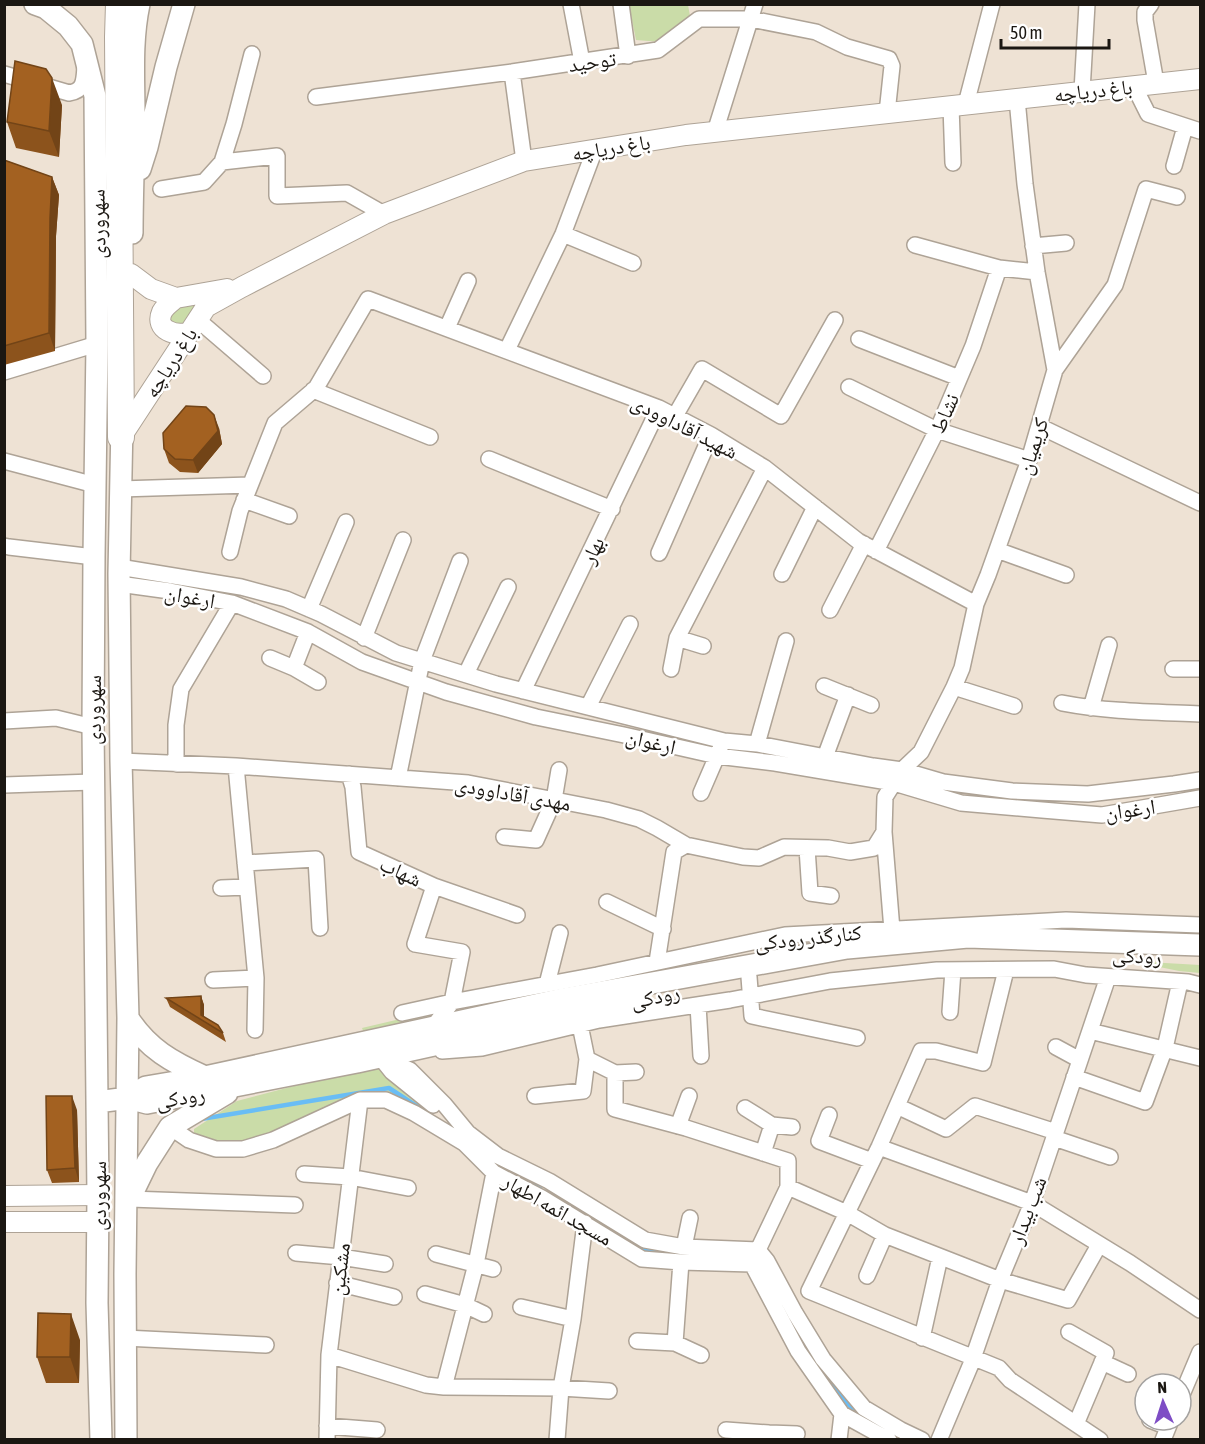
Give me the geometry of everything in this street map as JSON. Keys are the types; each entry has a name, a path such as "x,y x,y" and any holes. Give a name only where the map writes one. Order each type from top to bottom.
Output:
{"highway":[{"path":"119,4 121,437"}],"main road":[{"name":"سهروردی","path":"35,4 46,8 68,26 82,44 95,96 97,344 93,782 100,1440"},
{"name":"سهروردی","path":"126,1440 124,1338 128,1208 128,1018 119,575 121,437 131,274 133,61 139,4"},
{"path":"132,189 147,147 184,4"},
{"name":"رودکی","path":"128,1098 147,1103 238,1086 376,1048 433,1027 563,999 847,948 968,937 1200,945"},
{"name":"رودکی","path":"128,1098 146,1087 578,1012 750,986 854,958 959,948 1200,959"},
{"path":"128,1018 135,1030 162,1055 204,1077"},
{"path":"128,1208 147,1163 170,1127 238,1086"},
{"path":"97,1102 128,1098"}],"street":[{"path":"571,4 582,62"},
{"path":"621,4 628,56"},
{"path":"953,163 958,105 992,4"},
{"path":"1082,91 1087,4"},
{"path":"1151,4 1145,12 1145,20 1156,83"},
{"name":"توحید","path":"316,97 628,56 658,50 697,12 753,12 816,32 847,47 889,59 892,66 887,113"},
{"path":"715,132 753,12"},
{"path":"161,189 204,182 222,162 252,54"},
{"path":"4,74 73,93 81,88 86,60"},
{"path":"512,72 524,161"},
{"name":"باغ دریاچه","path":"121,437 206,307 384,214 524,161 715,132 1200,79"},
{"path":"1134,86 1148,114 1200,131"},
{"name":"کریمیان","path":"898,777 921,752 962,668 976,604 1029,460 1055,370 1033,246 1017,99"},
{"path":"1174,166 1185,127"},
{"path":"507,351 563,234 595,149"},
{"path":"222,162 277,156 277,196 346,193 384,214"},
{"path":"1055,370 1115,285 1146,189 1177,197"},
{"path":"563,234 633,263"},
{"path":"1033,246 1066,243"},
{"path":"915,245 999,268 1037,272"},
{"name":"نشاط","path":"830,610 870,548 937,430 973,346 999,268"},
{"path":"131,274 151,289 176,298 242,287"},
{"path":"447,328 468,281"},
{"path":"176,298 161,314 164,329 173,334 184,334 194,326 263,376"},
{"name":"شهید آقاداوودی","path":"313,390 368,299 675,416 765,468 870,548 976,604"},
{"path":"675,416 702,369 781,416 835,320"},
{"path":"859,339 959,378"},
{"path":"4,372 97,344"},
{"path":"849,387 937,430 1029,460"},
{"path":"230,552 240,511 275,423 313,390 430,437"},
{"name":"بهار","path":"523,692 659,408"},
{"path":"1039,426 1200,503"},
{"path":"659,554 711,435"},
{"path":"489,459 612,509"},
{"path":"4,461 95,485"},
{"path":"671,669 677,638 765,468"},
{"path":"120,489 250,485"},
{"path":"244,500 289,516"},
{"path":"782,574 815,507"},
{"path":"309,609 346,522"},
{"path":"364,638 404,540"},
{"path":"4,546 94,557"},
{"path":"997,550 1066,575"},
{"path":"398,778 422,662 460,561"},
{"name":"ارغوان","path":"119,575 170,591 232,603 308,632 362,662 446,692 537,717 717,756 825,758 898,777 961,803 1102,815 1200,798"},
{"name":"ارغوان","path":"119,575 241,587 286,599 321,614 396,653 422,662 523,692 724,741 757,744 778,756 898,777 1012,791 1088,794 1200,780"},
{"path":"466,674 508,587"},
{"path":"176,764 176,725 181,689 232,603"},
{"path":"588,707 630,624"},
{"path":"294,668 308,632"},
{"path":"677,638 703,646"},
{"path":"757,744 786,641"},
{"path":"1092,708 1109,645"},
{"path":"270,658 318,682"},
{"path":"1173,669 1200,669"},
{"path":"824,686 871,705"},
{"path":"954,687 1014,706"},
{"path":"825,758 848,695"},
{"path":"1062,703 1119,711 1200,714"},
{"path":"4,721 56,718 93,727"},
{"path":"701,793 724,741"},
{"name":"مهدی آقاداوودی","path":"121,761 237,766 468,783 606,810 639,819 686,845 743,857 759,858 784,847 828,848 850,852 874,848 884,832"},
{"path":"237,766 256,978 255,1030"},
{"path":"504,837 536,840 554,800 559,770"},
{"name":"شهاب","path":"348,774 353,787 359,852 434,886 415,944 462,952 452,1002"},
{"path":"892,930 884,832 885,796 898,777"},
{"path":"4,785 93,782"},
{"path":"1114,791 1118,812"},
{"path":"657,962 674,852 686,845"},
{"path":"807,848 810,893 831,896"},
{"path":"245,863 316,859 320,928"},
{"path":"434,886 517,915"},
{"path":"221,888 247,887"},
{"path":"607,902 663,929"},
{"name":"کنارگذر رودکی","path":"402,1013 785,935 1066,920 1200,925"},
{"path":"547,984 560,933"},
{"path":"376,1048 482,1048 599,1020 698,1005 750,986 830,981 937,970 1054,969 1086,975 1200,985"},
{"path":"950,1012 953,970"},
{"path":"1006,970 983,1063 936,1051 921,1051 879,1147 808,1290 999,1368 1010,1380 1100,1440"},
{"name":"شب بیدار","path":"939,1440 1032,1203 1108,977"},
{"path":"213,980 256,978"},
{"path":"1074,1077 1145,1102 1165,1048 1180,982"},
{"path":"750,986 752,1016 857,1038"},
{"path":"433,1027 452,1002"},
{"path":"698,1005 701,1056"},
{"path":"535,1096 583,1091 588,1059 580,1025"},
{"path":"1090,1030 1200,1058"},
{"path":"1056,1047 1080,1060"},
{"name":"مسجد ائمه اطهار","path":"376,1048 410,1071 444,1104 466,1138 494,1173 542,1198 642,1259 758,1250 767,1261 795,1313 824,1359 864,1408 898,1435"},
{"path":"588,1059 615,1073 636,1071"},
{"path":"615,1073 615,1109 678,1126 788,1161 788,1187 758,1250"},
{"path":"678,1126 689,1096"},
{"name":"مسجد ائمه اطهار","path":"170,1127 189,1140 216,1149 243,1149 273,1140 360,1100 386,1100 549,1181 645,1240 683,1255 752,1264 798,1351 842,1414 898,1435 922,1440"},
{"name":"مشکین","path":"327,1433 329,1355 360,1100"},
{"path":"897,1106 946,1129 975,1106 1110,1157"},
{"path":"745,1108 772,1125 792,1127"},
{"path":"829,1115 819,1141 872,1161"},
{"path":"763,1153 772,1125"},
{"path":"879,1147 1032,1203 1200,1310"},
{"path":"444,1387 476,1264 494,1173"},
{"path":"304,1174 350,1177 408,1188"},
{"path":"788,1187 847,1213 885,1236 1000,1280 1068,1300 1099,1245"},
{"path":"4,1196 98,1195"},
{"path":"128,1208 295,1205"},
{"path":"675,1343 683,1255 690,1218"},
{"path":"4,1222 98,1222"},
{"path":"557,1440 561,1388 573,1319 585,1223"},
{"path":"867,1276 885,1236"},
{"path":"296,1253 385,1264"},
{"path":"436,1254 493,1269"},
{"path":"922,1338 940,1257"},
{"path":"338,1284 394,1297"},
{"path":"425,1294 465,1305 484,1314"},
{"path":"520,1307 573,1319"},
{"path":"1069,1332 1106,1353 1076,1424"},
{"path":"124,1338 266,1345"},
{"path":"637,1341 675,1343 701,1355"},
{"path":"1192,1372 1200,1352"},
{"path":"329,1355 426,1385 609,1391"},
{"path":"1102,1362 1128,1374"},
{"path":"839,1440 842,1414"},
{"path":"327,1433 377,1430"},
{"path":"726,1430 769,1436 797,1434"}],"green space":[{"path":"629,5 688,5 690,16 661,42 636,40"},
{"path":"204,299 188,325 174,327 168,318 172,308"},
{"path":"1130,961 1200,965 1200,973 1179,971"},
{"path":"434,1011 420,1025 366,1038 362,1028"},
{"path":"374,1065 448,1129 387,1098 244,1147 194,1139 194,1129 237,1101"}],"building":[{"path":"15,61 46,69 52,78 49,131 7,122"},
{"path":"4,160 52,177 49,333 4,346"},
{"path":"186,406 206,407 214,415 218,431 193,460 175,459 164,449 163,433"},
{"path":"201,996 201,1015 218,1025 223,1033 166,998"},
{"path":"46,1096 72,1096 75,1168 47,1170"},
{"path":"38,1313 71,1314 70,1357 37,1357"}],"waterway":[{"path":"201,1119 389,1088 421,1109"},
{"path":"498,1164 540,1189"},
{"path":"573,1208 647,1251 676,1253"},
{"path":"795,1330 806,1349 849,1405 860,1412"}]}
